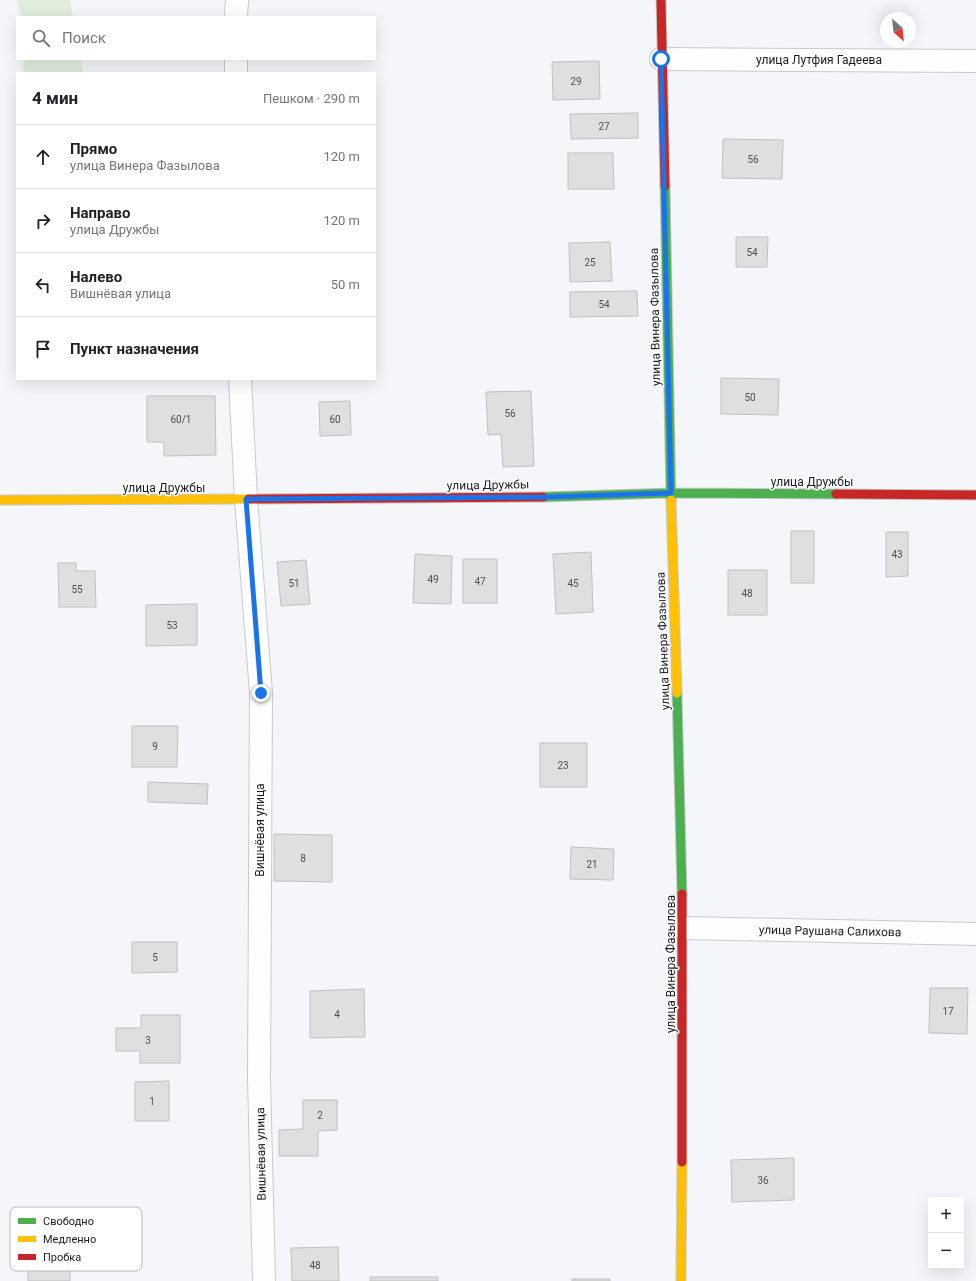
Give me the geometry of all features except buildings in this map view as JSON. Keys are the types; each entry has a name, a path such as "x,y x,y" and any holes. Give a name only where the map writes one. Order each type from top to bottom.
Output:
{"street":[{"path":"236,16 237,0"},
{"name":"улица Винера Фазылова","path":"661,0 671,493 684,928 681,1281"},
{"name":"улица Лутфия Гадеева","path":"661,59 976,61"},
{"path":"236,60 236,72"},
{"name":"Вишнёвая улица","path":"240,380 246,499 261,693 259,1078 264,1281"},
{"name":"улица Дружбы","path":"0,500 545,497 671,493 976,495"},
{"name":"улица Раушана Салихова","path":"684,928 976,934"}],"green space":[{"path":"17,0 70,0 73,16 21,16"},
{"path":"24,60 80,60 83,72 23,72"}],"traffic: fast":[{"path":"665,186 671,500"},
{"path":"543,497 671,493 836,494"},
{"path":"677,693 682,894"}],"traffic: slow":[{"path":"0,500 249,499"},
{"path":"671,500 677,693"},
{"path":"681,1281 682,1162"}],"traffic: jam":[{"path":"661,0 665,186"},
{"path":"836,494 976,495"},
{"path":"249,499 543,497"},
{"path":"682,894 682,1162"}],"route":[{"path":"261,693 246,499 545,497 671,493 661,59"}]}
